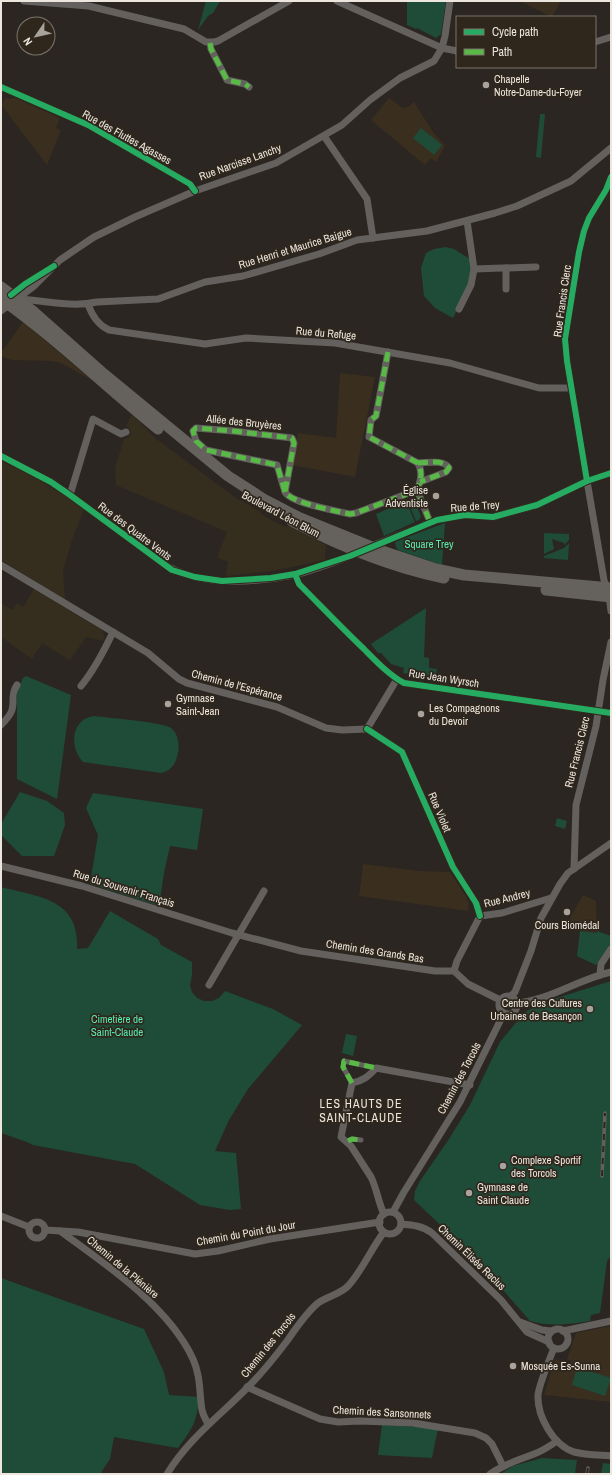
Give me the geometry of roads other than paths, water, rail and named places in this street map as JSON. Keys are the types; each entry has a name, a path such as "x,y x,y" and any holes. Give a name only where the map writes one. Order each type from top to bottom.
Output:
{"main road":[{"name":"Boulevard Léon Blum","path":"1,287 6,302 34,324 120,398 222,481 262,506 339,544 426,574 463,582 609,592"},
{"name":"Boulevard Léon Blum","path":"6,302 34,312 182,440 228,476 266,500 298,517 407,560 436,569 478,576 609,592"}],"street":[{"path":"24,1 89,6 184,30 210,43 218,41 289,1"},
{"path":"337,1 442,48 456,51"},
{"path":"442,48 446,36 450,1"},
{"path":"596,42 611,37"},
{"path":"210,43 211,49 227,80 245,84 249,87"},
{"name":"Rue Narcisse Lanchy","path":"6,302 25,284 54,266 60,260 94,237 135,217 195,191 276,163 324,136 342,125 370,100 400,78 434,61 442,48"},
{"name":"Rue des Fluttes Agasses","path":"1,87 88,125 190,184 195,191"},
{"path":"324,136 367,199 373,238"},
{"name":"Rue Henri et Maurice Baigue","path":"6,302 88,304 97,302 158,299 205,282 243,276 330,251 357,240 426,231 467,221 517,206 572,181 611,148"},
{"name":"Rue Francis Clerc","path":"611,177 606,190 589,218 584,231 579,252 565,339 587,481 604,580 609,592 611,611"},
{"path":"459,309 470,285 474,268 467,221"},
{"path":"474,268 536,267"},
{"path":"506,268 506,290"},
{"name":"Rue du Refuge","path":"88,304 93,317 99,324 110,330 205,344 246,338 335,343 450,363 539,388 572,388"},
{"path":"388,352 376,416 371,420 369,437 418,463 443,463 448,465 449,468 446,472 420,482"},
{"path":"70,495 90,418 121,434 126,432"},
{"name":"Allée des Bruyères","path":"196,428 292,438 294,442 285,492 277,465 206,450 196,441 193,431 196,428"},
{"name":"Rue des Quatre Vents","path":"1,456 51,482 172,570 195,577 222,581 271,578 294,574"},
{"path":"418,463 421,473 417,490 430,522"},
{"name":"Rue de Trey","path":"294,574 359,552 430,522 465,515 493,517 503,515 537,505 587,481 611,473"},
{"path":"285,492 289,497 308,504 350,514 417,490"},
{"name":"Boulevard Léon Blum","path":"391,538 389,545 392,550 436,569"},
{"path":"339,544 341,552 340,559"},
{"name":"Chemin de l'Espérance","path":"1,565 148,653 179,679 187,683 277,707 326,728 342,730 367,729"},
{"name":"Rue Jean Wyrsch","path":"294,574 299,584 368,653 397,679 409,684 599,711 611,714"},
{"path":"81,686 90,675 104,652 113,632"},
{"name":"Rue Francis Clerc","path":"574,869 576,805 599,711 602,680 611,642"},
{"path":"367,729 397,679"},
{"path":"1,725 6,720 12,709 13,692 17,685"},
{"name":"Rue Violet","path":"367,729 402,752 453,867 476,903 480,916"},
{"path":"511,996 531,951 541,918 551,898 565,876 611,842"},
{"name":"Rue du Souvenir Français","path":"1,866 82,886 239,935"},
{"path":"209,985 264,891"},
{"name":"Rue Andrey","path":"454,971 457,961 480,916 502,913 551,898"},
{"name":"Chemin des Grands Bas","path":"239,935 300,951 435,971 454,971"},
{"path":"600,975 601,964 611,949"},
{"path":"454,971 468,984 500,1000"},
{"path":"517,1003 535,1000 611,972"},
{"path":"511,996 517,1003 515,1011 509,1014 504,1013 499,1006 500,1000 504,997 511,996"},
{"name":"Chemin des Torcols","path":"393,1212 470,1085 504,1013"},
{"path":"384,1214 380,1206 374,1182 348,1142 341,1137 352,1083 343,1067 344,1061 470,1085"},
{"path":"352,1083 360,1082 376,1068"},
{"path":"348,1142 352,1139 361,1140"},
{"path":"393,1212 398,1215 401,1224 399,1230 394,1233 384,1232 380,1222 384,1214 393,1212"},
{"path":"1,1216 29,1227"},
{"path":"38,1222 43,1225 45,1230 43,1235 37,1238 30,1235 29,1227 33,1223 38,1222"},
{"name":"Chemin du Point du Jour","path":"45,1230 78,1232 196,1254 218,1251 270,1239 380,1222"},
{"name":"Chemin Élisée Reclus","path":"401,1224 415,1225 426,1228 501,1300 527,1332 548,1342"},
{"path":"59,1230 76,1242"},
{"name":"Chemin de la Plénière","path":"78,1232 76,1242 136,1289 178,1333 198,1374 202,1412 208,1424"},
{"name":"Chemin des Torcols","path":"167,1474 184,1451 208,1424 247,1387 280,1349 304,1317 318,1303 348,1287 360,1272 377,1241 384,1232"},
{"path":"518,1321 542,1330 551,1331 557,1329 566,1334"},
{"path":"566,1334 576,1328 611,1321"},
{"path":"551,1331 548,1336 548,1342 554,1348 560,1348 566,1345 566,1334"},
{"path":"554,1348 538,1394 540,1412 544,1420 557,1441 573,1452 611,1456"},
{"name":"Chemin des Sansonnets","path":"247,1387 320,1418 338,1422 360,1421 413,1423 475,1433 486,1438 492,1444 503,1466"},
{"path":"490,1474 503,1466 535,1454 557,1441"}],"railway":[{"path":"602,1176 605,1113"},
{"path":"587,1474 588,1468"}],"place":[{"name":"Chapelle Notre-Dame-du-Foyer","path":"486,85"},
{"name":"Église Adventiste","path":"436,496"},
{"name":"Gymnase Saint-Jean","path":"168,704"},
{"name":"Les Compagnons du Devoir","path":"421,714"},
{"name":"Cours Biomédal","path":"567,912"},
{"name":"Centre des Cultures Urbaines de Besançon","path":"590,1009"},
{"name":"Complexe Sportif des Torcols","path":"503,1166"},
{"name":"Gymnase de Saint Claude","path":"469,1193"},
{"name":"Mosquée Es-Sunna","path":"513,1366"}],"district":[{"name":"LES HAUTS DE SAINT-CLAUDE","path":"361,1111"}],"park label":[{"name":"Square Trey","path":"429,544"},
{"name":"Cimetière de Saint-Claude","path":"117,1025"}]}
